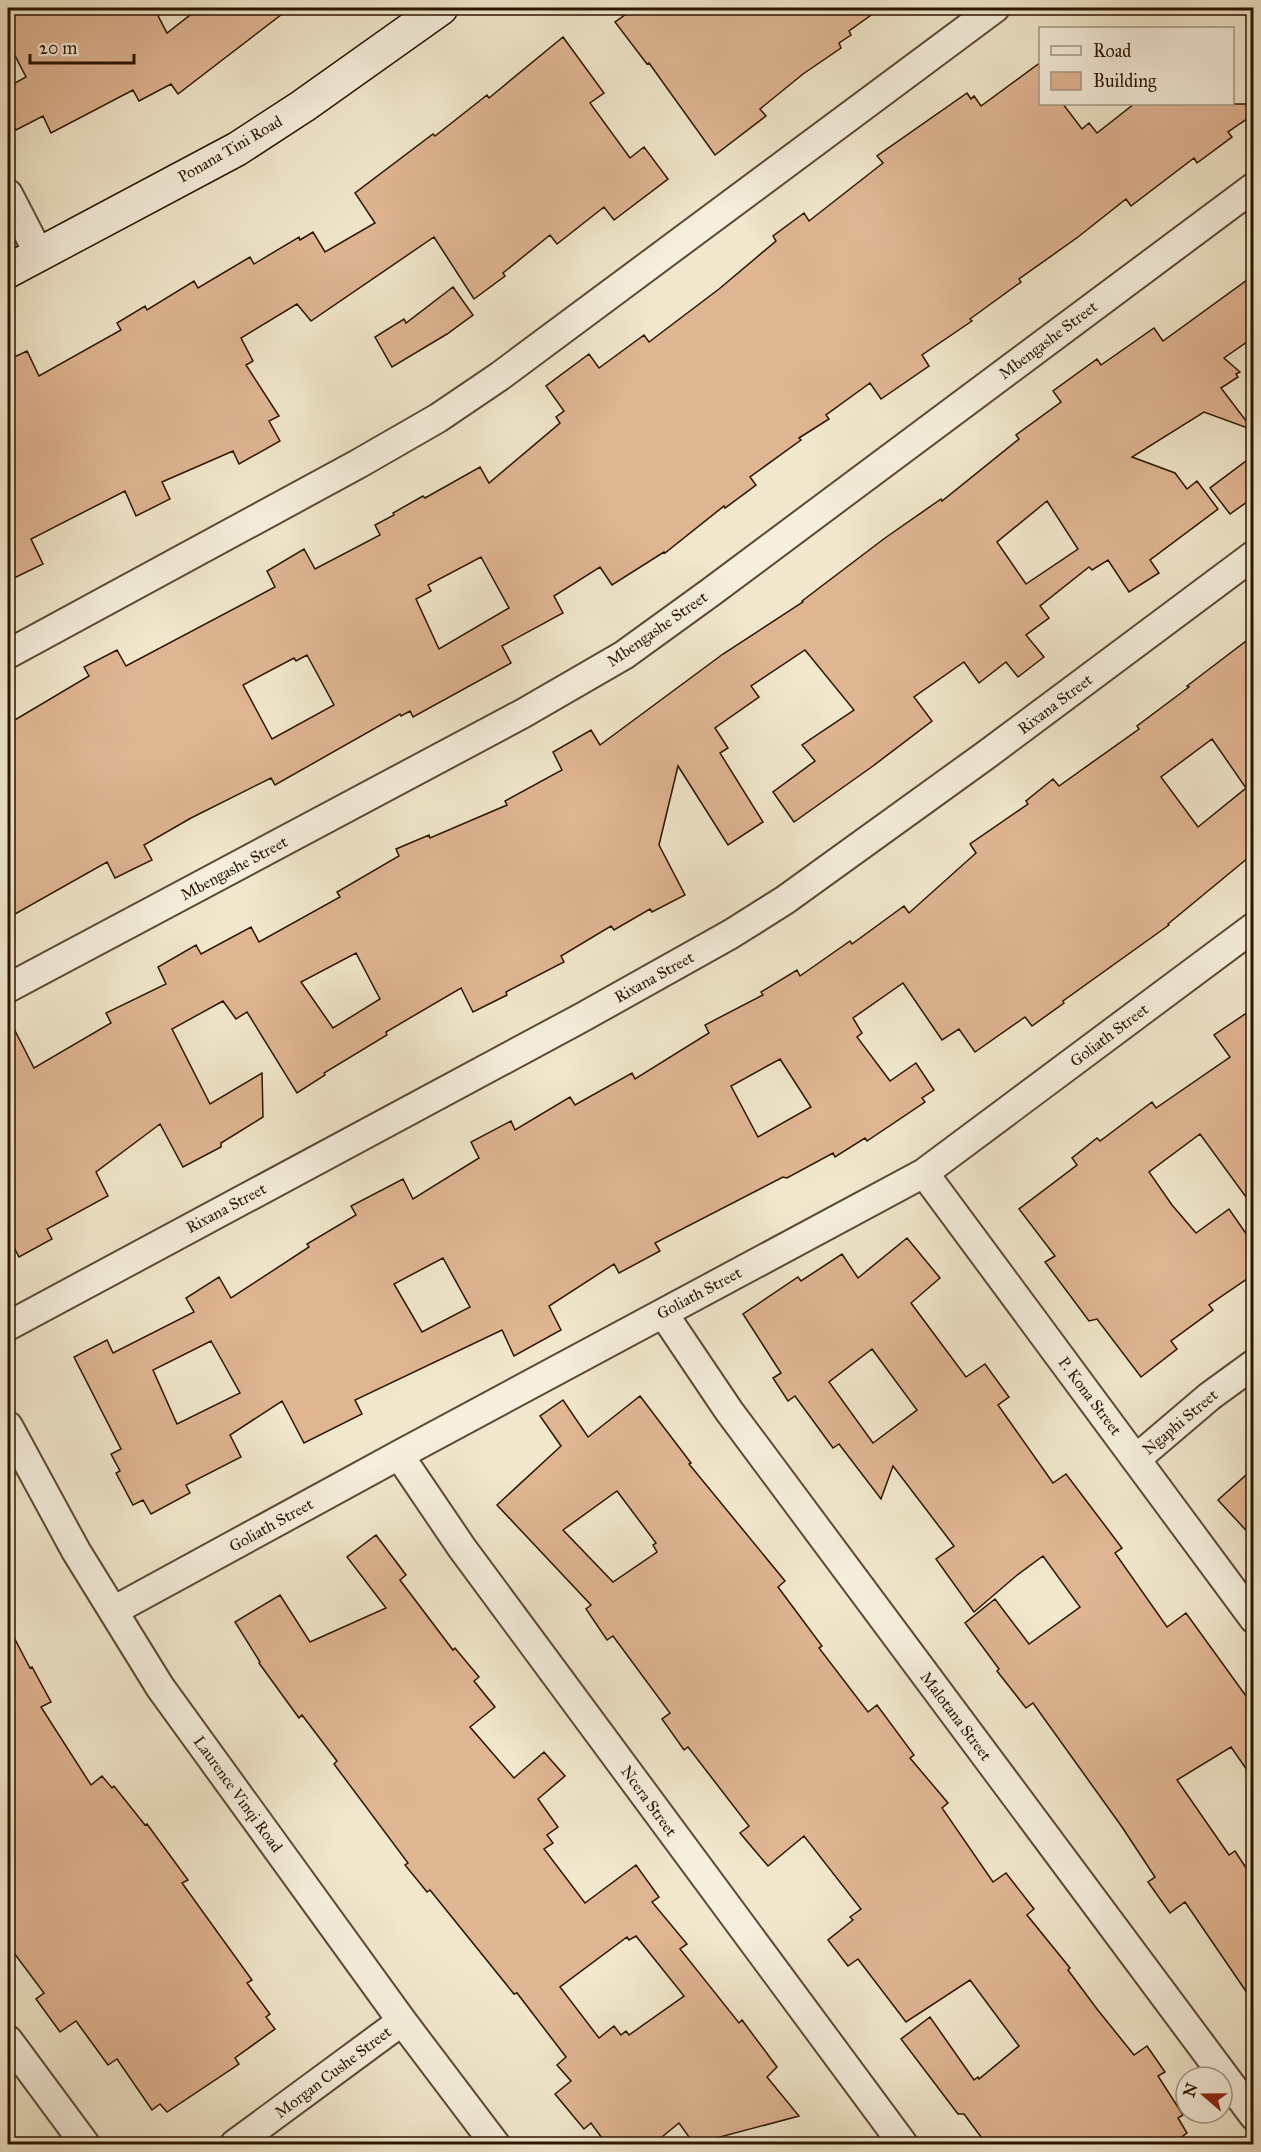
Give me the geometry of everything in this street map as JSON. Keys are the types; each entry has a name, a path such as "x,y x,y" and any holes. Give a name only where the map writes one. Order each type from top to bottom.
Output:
{"street":[{"name":"Ponana Tini Road","path":"8,271 237,149 312,100 441,8"},
{"path":"8,654 438,418 509,369 995,8"},
{"name":"Mbengashe Street","path":"8,988 522,714 624,655 1254,187"},
{"path":"8,194 39,254"},
{"name":"Rixana Street","path":"8,1326 581,1018 731,934 840,862 1254,555"},
{"name":"Goliath Street","path":"113,1611 924,1173 1254,927"},
{"name":"P. Kona Street","path":"924,1173 1254,1619"},
{"name":"Malotana Street","path":"663,1313 736,1420 1254,2116"},
{"name":"Ngaphi Street","path":"1136,1459 1210,1396 1254,1364"},
{"name":"Laurence Vinqi Road","path":"8,1426 76,1551 160,1687 402,2021 495,2145"},
{"name":"Ncera Street","path":"399,1455 462,1548 903,2145"},
{"name":"Morgan Cushe Street","path":"235,2145 402,2021"},
{"path":"8,2040 85,2145"}],"building":[{"path":"8,8 154,8 167,33 199,8 290,8 178,94 171,84 139,101 133,90 51,133 43,116 16,130 8,113 8,87 26,77 8,42"},
{"path":"635,8 881,8 849,31 851,35 839,43 841,48 803,74 760,109 766,116 715,155 649,63 647,64 615,22"},
{"path":"563,37 604,93 590,103 630,158 644,147 668,179 614,220 604,207 557,244 550,235 503,273 505,276 474,299 434,237 311,321 297,304 241,338 253,361 246,365 279,416 269,421 280,441 239,464 233,451 162,482 170,499 136,516 125,491 31,539 43,564 8,581 8,360 27,351 39,376 121,330 117,323 145,306 147,310 194,281 198,288 250,257 254,264 299,237 300,240 313,232 325,252 375,223 355,193 433,134 435,136 487,95 489,98"},
{"path":"1039,63 1039,105 1064,105 1082,129 1089,123 1097,133 1133,105 1254,104 1254,114 1228,132 1232,137 1197,163 1194,158 1131,206 1126,199 1019,279 1021,282 970,319 972,321 922,355 929,366 881,399 870,383 826,415 829,419 799,438 801,440 750,477 756,485 725,508 724,506 665,553 612,585 600,567 554,596 563,613 502,646 511,663 413,717 410,711 401,716 400,714 275,785 271,778 191,818 144,845 152,860 115,878 107,862 8,918 8,827 11,825 8,818 8,724 89,676 84,667 117,650 126,666 275,587 267,571 304,549 315,569 380,535 375,525 394,515 393,513 480,467 489,483 560,423 556,417 564,411 546,386 589,354 599,368 644,335 649,342 719,289 776,241 773,236 804,213 809,221 883,163 877,156 967,93 971,99 974,96 981,106","holes":["481,557 509,608 439,649 416,599 431,591 428,585","307,655 334,705 272,739 243,685 294,658 296,661"]},
{"path":"1254,275 1254,337 1224,358 1240,372 1236,374 1238,377 1221,388 1253,430 1204,412 1132,457 1175,473 1187,489 1197,481 1218,509 1150,560 1159,573 1129,592 1108,560 1092,570 1089,567 1040,606 1049,618 1026,635 1044,657 1018,677 1006,662 979,683 964,662 914,697 932,721 794,822 773,792 815,761 802,745 854,710 805,650 751,686 759,697 715,728 728,748 720,753 763,822 728,845 678,766 659,845 685,895 652,912 650,909 614,930 611,926 561,956 564,962 473,1012 461,988 386,1032 387,1035 324,1073 325,1075 297,1093 247,1012 236,1019 223,1001 172,1029 210,1104 262,1073 263,1117 221,1143 221,1147 183,1167 160,1124 96,1172 108,1196 47,1229 52,1239 19,1257 8,1236 8,1017 34,1068 111,1023 106,1013 166,984 158,967 196,945 201,954 251,927 259,942 340,897 337,892 399,856 396,849 429,835 430,838 507,805 505,801 562,770 553,752 591,730 600,745 723,654 803,602 885,538 941,499 942,501 1019,439 1016,435 1061,402 1053,391 1097,359 1101,365 1154,328 1163,341","holes":["1047,501 1078,549 1026,584 997,542","356,953 380,999 333,1028 301,982"]},
{"path":"453,287 473,315 447,334 392,367 375,337 404,319 406,323"},
{"path":"1254,455 1254,497 1230,514 1210,488"},
{"path":"1254,635 1254,853 1169,925 1032,1026 1025,1017 975,1052 959,1029 942,1040 903,983 853,1018 862,1033 857,1037 890,1081 916,1063 934,1090 922,1098 925,1102 867,1141 865,1138 835,1157 833,1153 787,1178 783,1177 655,1243 660,1251 619,1273 614,1264 549,1306 561,1330 514,1356 502,1330 355,1400 362,1414 304,1443 282,1401 230,1435 241,1457 186,1485 190,1493 151,1514 143,1500 133,1505 116,1473 120,1471 111,1454 121,1449 74,1357 107,1340 113,1353 194,1312 186,1298 219,1277 231,1298 309,1247 307,1244 356,1215 351,1206 403,1179 413,1199 479,1158 471,1142 511,1121 515,1130 570,1097 575,1105 632,1073 635,1079 709,1033 705,1025 763,995 761,992 797,970 800,976 850,941 852,944 904,906 909,913 976,853 970,844 1028,804 1026,801 1053,779 1059,786 1139,729 1137,726 1189,687 1187,686","holes":["1212,739 1246,788 1198,827 1161,777","780,1059 811,1107 758,1137 731,1086","443,1258 470,1307 422,1332 394,1284","211,1341 240,1393 177,1424 153,1370"]},
{"path":"1254,1008 1254,1208 1200,1134 1149,1172 1172,1205 1196,1233 1229,1209 1254,1245 1254,1274 1209,1305 1213,1310 1171,1341 1177,1349 1141,1377 1097,1319 1089,1321 1045,1262 1055,1256 1019,1209 1077,1165 1072,1158 1097,1138 1100,1141 1152,1102 1156,1108 1230,1057 1214,1035"},
{"path":"907,1238 940,1278 911,1303 966,1377 985,1364 1009,1397 998,1405 1053,1483 1066,1474 1122,1548 1115,1553 1167,1627 1186,1613 1254,1707 1254,1780 1231,1747 1177,1780 1229,1855 1235,1851 1254,1880 1254,2003 1185,1902 1170,1913 1148,1882 1155,1877 1122,1827 1033,1703 1026,1708 997,1671 999,1669 965,1623 995,1599 1029,1644 1080,1607 1043,1556 974,1612 936,1559 954,1546 893,1466 881,1499 839,1444 833,1448 795,1396 788,1401 773,1378 781,1373 743,1314 798,1277 801,1281 842,1254 858,1278","holes":["872,1349 917,1410 873,1443 829,1382"]},
{"path":"640,1396 691,1463 689,1464 785,1581 778,1587 822,1646 819,1648 868,1712 877,1705 914,1755 910,1758 948,1803 942,1808 993,1882 1006,1873 1034,1909 1027,1915 1070,1968 1068,1970 1134,2055 1147,2046 1165,2072 1158,2076 1174,2101 1174,2125 1182,2125 1187,2133 1170,2145 987,2145 964,2114 958,2114 901,2039 930,2017 974,2080 978,2077 979,2079 1019,2046 970,1980 906,2022 858,1959 848,1966 828,1940 853,1920 850,1917 861,1909 804,1836 768,1866 740,1833 749,1826 688,1747 684,1750 662,1719 670,1713 613,1636 607,1640 586,1609 591,1605 497,1505 561,1446 540,1416 563,1400 588,1437","holes":["617,1491 656,1543 653,1545 657,1552 613,1582 563,1530"]},
{"path":"1254,1468 1254,1539 1218,1500"},
{"path":"376,1535 406,1575 400,1580 453,1650 455,1648 479,1677 474,1681 495,1707 470,1727 514,1778 544,1752 565,1776 538,1799 558,1827 547,1835 553,1843 544,1849 585,1903 636,1865 659,1897 652,1902 687,1944 680,1949 739,2023 742,2020 777,2067 767,2077 799,2116 694,2144 679,2123 652,2145 607,2145 591,2123 584,2129 555,2094 571,2081 557,2065 566,2057 517,1993 514,1994 430,1890 427,1892 405,1865 408,1863 334,1764 337,1761 302,1715 299,1718 259,1663 235,1622 280,1595 310,1642 386,1608 347,1557","holes":["636,1936 684,1996 629,2035 626,2031 621,2035 614,2026 599,2038 560,1987 627,1937 629,1940"]},
{"path":"8,1626 51,1702 41,1707 91,1785 102,1776 112,1788 114,1786 145,1825 147,1824 188,1880 182,1883 252,1980 247,1983 270,2014 266,2017 275,2029 235,2058 239,2064 167,2112 160,2104 152,2110 117,2059 108,2065 76,2021 60,2032 36,1999 44,1993 8,1945"}]}
